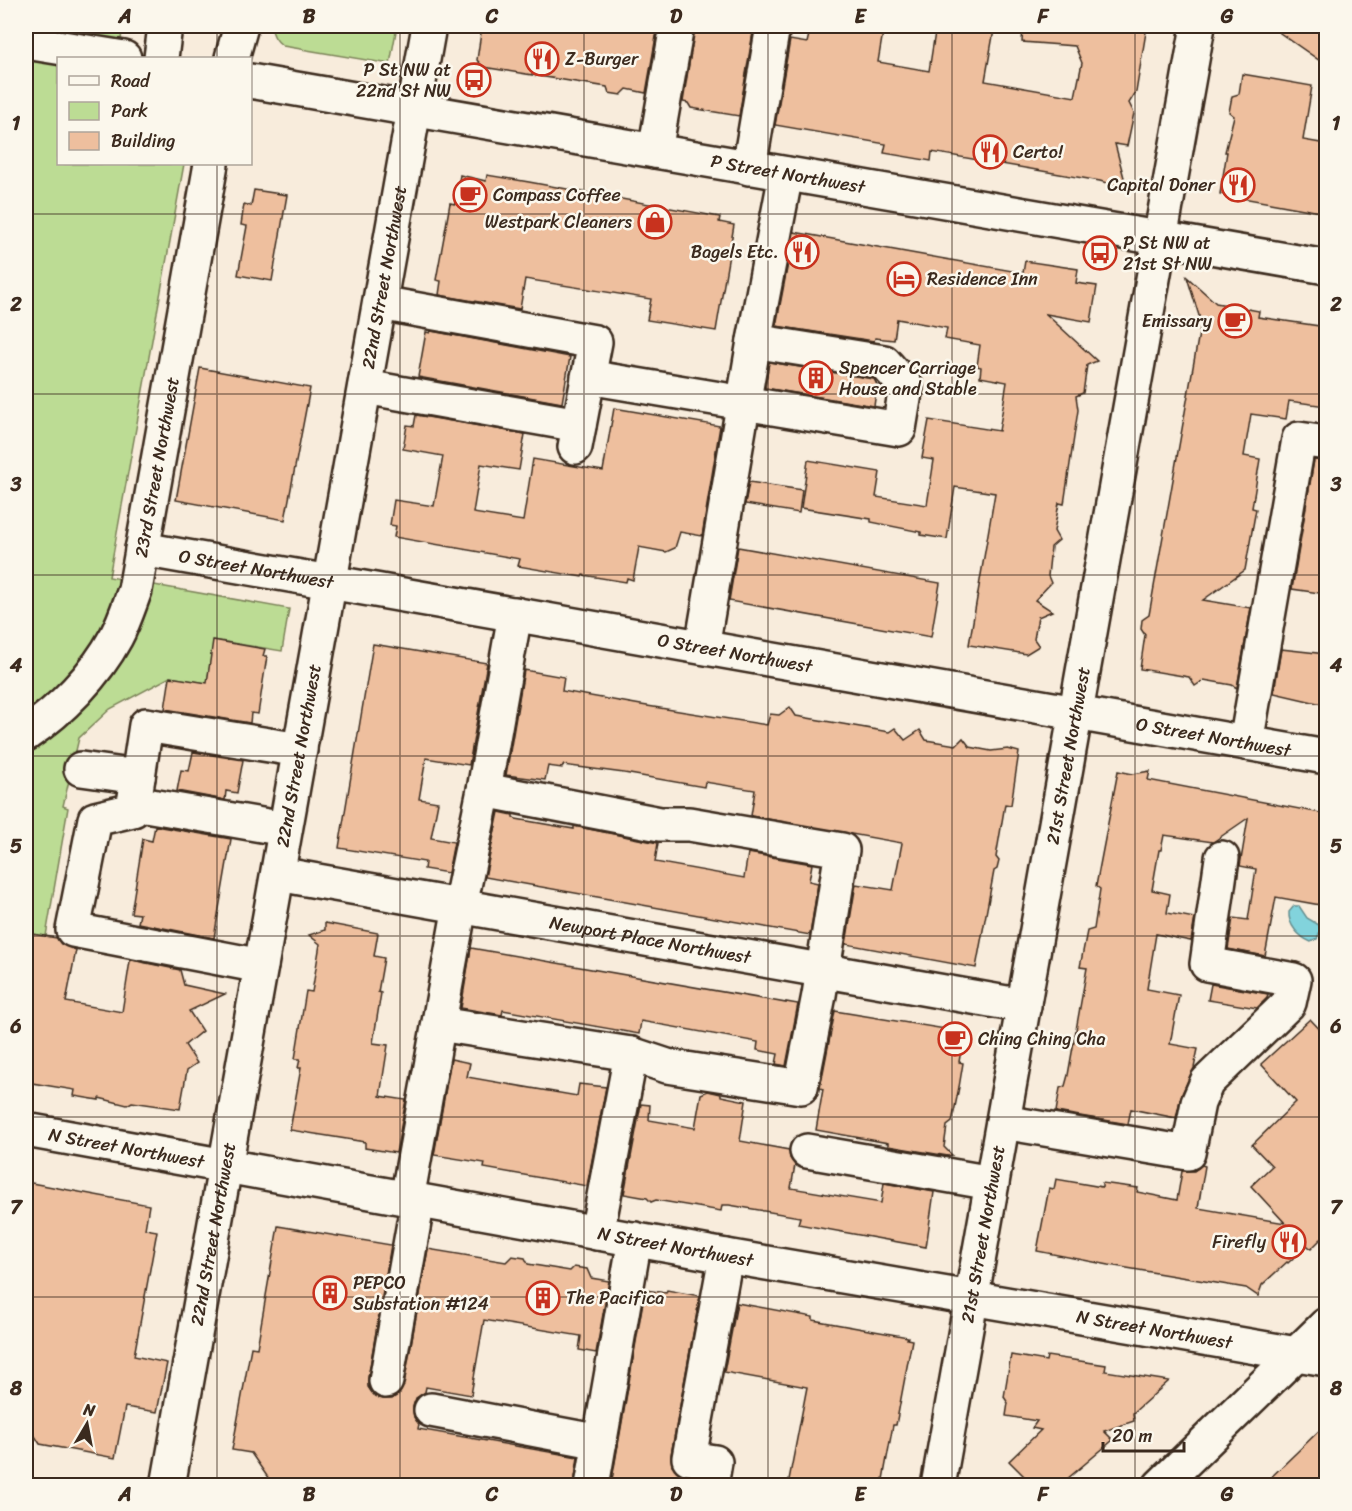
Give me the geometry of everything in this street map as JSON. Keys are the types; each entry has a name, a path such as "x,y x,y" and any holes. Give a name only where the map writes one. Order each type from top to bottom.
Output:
{"street":[{"path":"161,57 165,26"},
{"path":"232,57 241,26"},
{"name":"22nd Street Northwest","path":"168,1485 429,26"},
{"path":"655,151 677,26"},
{"path":"749,168 773,26"},
{"name":"21st Street Northwest","path":"938,1485 1198,26"},
{"path":"26,42 115,57"},
{"name":"P Street Northwest","path":"252,81 1326,267"},
{"name":"23rd Street Northwest","path":"26,734 45,721 68,700 100,661 116,638 135,590 211,165"},
{"path":"702,647 754,341 786,174"},
{"path":"365,387 577,436 597,332 380,303"},
{"path":"588,377 899,429 906,387 884,362 754,341"},
{"path":"1246,743 1299,439 1326,443"},
{"name":"O Street Northwest","path":"142,549 1326,757"},
{"path":"386,1381 439,1024 484,790 514,614"},
{"path":"261,966 74,930 94,819 133,810 146,725 300,750"},
{"path":"81,769 136,790 285,829"},
{"path":"439,1024 631,1054 667,1066 801,1087 842,850 689,824 660,824 484,790"},
{"path":"1003,1122 1188,1153 1198,1103 1207,1082 1290,1003 1294,980 1207,964 1222,858"},
{"name":"Newport Place Northwest","path":"278,874 1024,1006"},
{"path":"597,1233 631,1054"},
{"name":"N Street Northwest","path":"26,1130 726,1256 1311,1357"},
{"path":"807,1151 992,1183"},
{"path":"592,1485 635,1239"},
{"path":"711,1485 715,1462 688,1458 726,1256"},
{"path":"1160,1485 1311,1357 1326,1325"},
{"path":"431,1410 600,1442"}],"green space":[{"path":"26,26 123,26 118,57 57,57 57,165 184,165 109,577 289,609 282,651 214,640 207,683 170,677 110,709 79,738 63,806 68,808 46,936 26,933"},
{"path":"271,26 397,26 390,64 283,46 275,37"}],"water":[{"path":"1294,906 1299,906 1307,918 1319,925 1320,931 1317,939 1311,942 1295,930 1289,917 1289,912"}],"building":[{"path":"482,26 627,26 657,31 646,93 627,89 621,95 609,93 607,87 483,67 477,60"},
{"path":"695,26 754,26 739,116 691,108 688,103 683,102"},
{"path":"811,26 884,26 878,62 929,71 936,26 966,26 994,30 985,81 1075,97 1082,63 1075,46 1022,42 1023,26 1147,26 1136,92 1129,103 1134,113 1127,146 1115,144 1127,189 1100,181 932,152 931,161 884,153 886,144 775,125 790,40 807,43"},
{"path":"1270,26 1326,26 1326,65"},
{"path":"1242,74 1312,86 1303,140 1326,144 1326,213 1220,194 1227,152 1225,152 1234,116 1229,112 1232,96 1239,94"},
{"path":"460,175 486,181 487,175 529,182 720,217 719,222 734,225 716,331 647,320 651,299 525,279 520,309 439,295 441,281 436,280 450,203 455,204"},
{"path":"254,190 287,195 272,281 238,275 247,226 241,225 244,204 251,206"},
{"path":"794,232 1023,273 1025,261 1078,269 1076,283 1097,286 1091,322 1046,314 1097,361 1087,365 1083,393 1076,396 1078,410 1064,504 1059,503 1054,531 1059,540 1051,547 1048,576 1051,583 1035,600 1052,611 1038,617 1034,639 1039,646 1026,654 969,645 995,493 955,487 947,539 871,522 871,519 801,508 808,460 880,472 876,497 927,505 934,460 922,458 929,420 999,431 1007,382 980,377 981,367 977,366 980,345 945,339 947,328 897,319 894,340 875,338 874,341 776,326"},
{"path":"1187,277 1216,303 1259,311 1258,317 1326,327 1326,406 1289,401 1286,419 1251,414 1244,456 1260,459 1252,508 1256,509 1245,570 1203,600 1251,608 1237,688 1204,680 1195,686 1189,677 1140,669 1145,635 1141,629 1142,620 1149,615 1201,322"},
{"path":"431,331 570,357 562,403 418,377 426,332"},
{"path":"769,362 874,379 877,385 874,406 765,388"},
{"path":"200,368 310,388 285,520 176,500"},
{"path":"614,408 720,426 702,536 680,532 675,548 666,552 639,547 633,580 627,578 626,582 583,575 582,577 518,566 520,559 394,537 396,526 390,525 394,500 434,506 443,456 403,449 407,425 414,426 416,415 525,434 519,470 481,464 473,513 523,521 533,459 603,471"},
{"path":"1314,460 1326,461 1326,594 1292,589"},
{"path":"749,482 802,490 799,513 745,504"},
{"path":"738,547 940,583 931,637 729,601"},
{"path":"213,640 265,649 263,656 267,656 258,714 251,713 250,723 165,709 170,677 207,683"},
{"path":"373,644 487,663 469,765 426,758 419,799 438,802 431,838 454,842 448,873 424,869 425,862 339,848"},
{"path":"1281,649 1326,654 1326,705 1274,693"},
{"path":"524,670 564,677 562,691 641,705 767,725 770,714 779,715 790,707 796,716 889,732 895,728 905,740 920,730 926,740 956,745 963,738 970,747 991,751 1008,749 1019,752 1011,805 1005,804 996,857 999,861 994,871 976,968 846,944 856,884 893,890 902,843 751,816 755,790 705,782 704,787 563,765 562,768 548,766 545,780 506,775"},
{"path":"193,752 243,760 237,793 226,791 225,800 177,791 181,770 189,771"},
{"path":"1118,771 1133,774 1150,771 1148,780 1326,814 1326,906 1276,897 1265,956 1228,949 1233,918 1248,920 1256,869 1240,866 1248,818 1213,842 1164,835 1152,890 1170,894 1167,913 1195,918 1191,941 1156,934 1147,989 1179,995 1170,1044 1198,1049 1194,1068 1181,1096 1176,1118 1131,1109 1128,1124 1056,1112 1060,1088 1065,1086 1068,1075 1087,968 1080,967 1087,931 1094,929 1100,889 1096,886"},
{"path":"499,812 513,815 516,819 574,829 574,826 658,843 655,862 744,878 748,853 812,864 809,881 818,883 810,935 485,877"},
{"path":"155,826 231,839 214,938 138,923 140,914 131,913 143,839 152,841"},
{"path":"325,923 378,933 374,956 384,958 373,1043 388,1045 380,1096 406,1100 396,1153 365,1148 365,1142 290,1130 301,1068 298,1068 300,1059 295,1059 306,991 312,992 320,944 309,935 325,930"},
{"path":"26,933 57,938 61,944 76,950 66,1002 122,1012 132,960 180,970 184,985 225,994 189,1011 202,1031 185,1045 197,1063 187,1070 180,1109 132,1102 127,1105 99,1098 99,1100 74,1096 75,1090 26,1082"},
{"path":"471,948 798,1004 786,1066 776,1064 778,1054 757,1050 758,1042 641,1021 639,1034 503,1010 502,1015 461,1008"},
{"path":"1211,984 1268,994 1257,1008 1208,1000"},
{"path":"835,1011 964,1032 959,1062 963,1063 959,1087 952,1122 947,1126 944,1147 952,1155 888,1146 888,1143 816,1130 823,1089 820,1088"},
{"path":"1310,1019 1326,1036 1326,1234 1311,1249 1307,1245 1287,1262 1262,1285 1258,1296 1246,1288 1037,1251 1049,1188 1054,1189 1056,1179 1102,1187 1102,1183 1138,1188 1137,1192 1177,1200 1182,1171 1194,1171 1202,1165 1205,1166 1198,1208 1285,1223 1251,1186 1272,1166 1252,1145 1296,1102 1261,1064"},
{"path":"451,1059 470,1063 467,1077 577,1096 579,1084 606,1087 587,1186 484,1168 485,1163 434,1155"},
{"path":"708,1091 746,1101 740,1141 789,1150 790,1158 795,1165 791,1188 881,1203 884,1183 934,1192 926,1247 798,1224 800,1217 729,1205 722,1205 721,1211 656,1200 651,1202 647,1198 624,1194 641,1104 650,1105 649,1120 695,1128 701,1094"},
{"path":"26,1182 149,1205 145,1229 157,1231 134,1356 167,1363 157,1412 125,1407 115,1458 40,1444 26,1422"},
{"path":"278,1226 391,1245 368,1378 368,1387 374,1395 383,1399 392,1399 400,1393 404,1384 428,1249 506,1262 512,1256 525,1258 528,1264 570,1271 574,1267 587,1269 591,1278 609,1281 596,1353 579,1350 581,1336 484,1320 471,1395 426,1387 425,1392 416,1398 413,1407 414,1417 419,1424 418,1429 578,1457 574,1485 273,1485 251,1453 232,1450 251,1347 257,1348"},
{"path":"645,1290 666,1293 667,1290 700,1296 671,1455 672,1465 681,1474 679,1485 611,1485"},
{"path":"737,1303 813,1317 813,1320 908,1337 907,1339 912,1340 882,1485 788,1485 807,1387 724,1372"},
{"path":"1011,1355 1046,1361 1047,1356 1106,1365 1105,1371 1169,1381 1133,1413 1134,1421 1104,1431 1113,1440 1060,1485 1033,1485 1009,1461 1041,1430 1032,1428 1037,1421 1006,1416 1008,1403 1004,1397"},
{"path":"1326,1424 1326,1485 1263,1485"}],"place":[{"name":"Z-Burger","path":"542,59"},
{"name":"P St NW at 22nd St NW","path":"474,80"},
{"name":"Certo!","path":"990,152"},
{"name":"Capital Doner","path":"1238,185"},
{"name":"Compass Coffee","path":"470,195"},
{"name":"Westpark Cleaners","path":"655,222"},
{"name":"Bagels Etc.","path":"802,252"},
{"name":"P St NW at 21st St NW","path":"1100,253"},
{"name":"Residence Inn","path":"904,279"},
{"name":"Emissary","path":"1235,321"},
{"name":"Spencer Carriage House and Stable","path":"816,378"},
{"name":"Ching Ching Cha","path":"955,1039"},
{"name":"Firefly","path":"1289,1242"},
{"name":"PEPCO Substation #124","path":"330,1293"},
{"name":"The Pacifica","path":"543,1298"}]}
